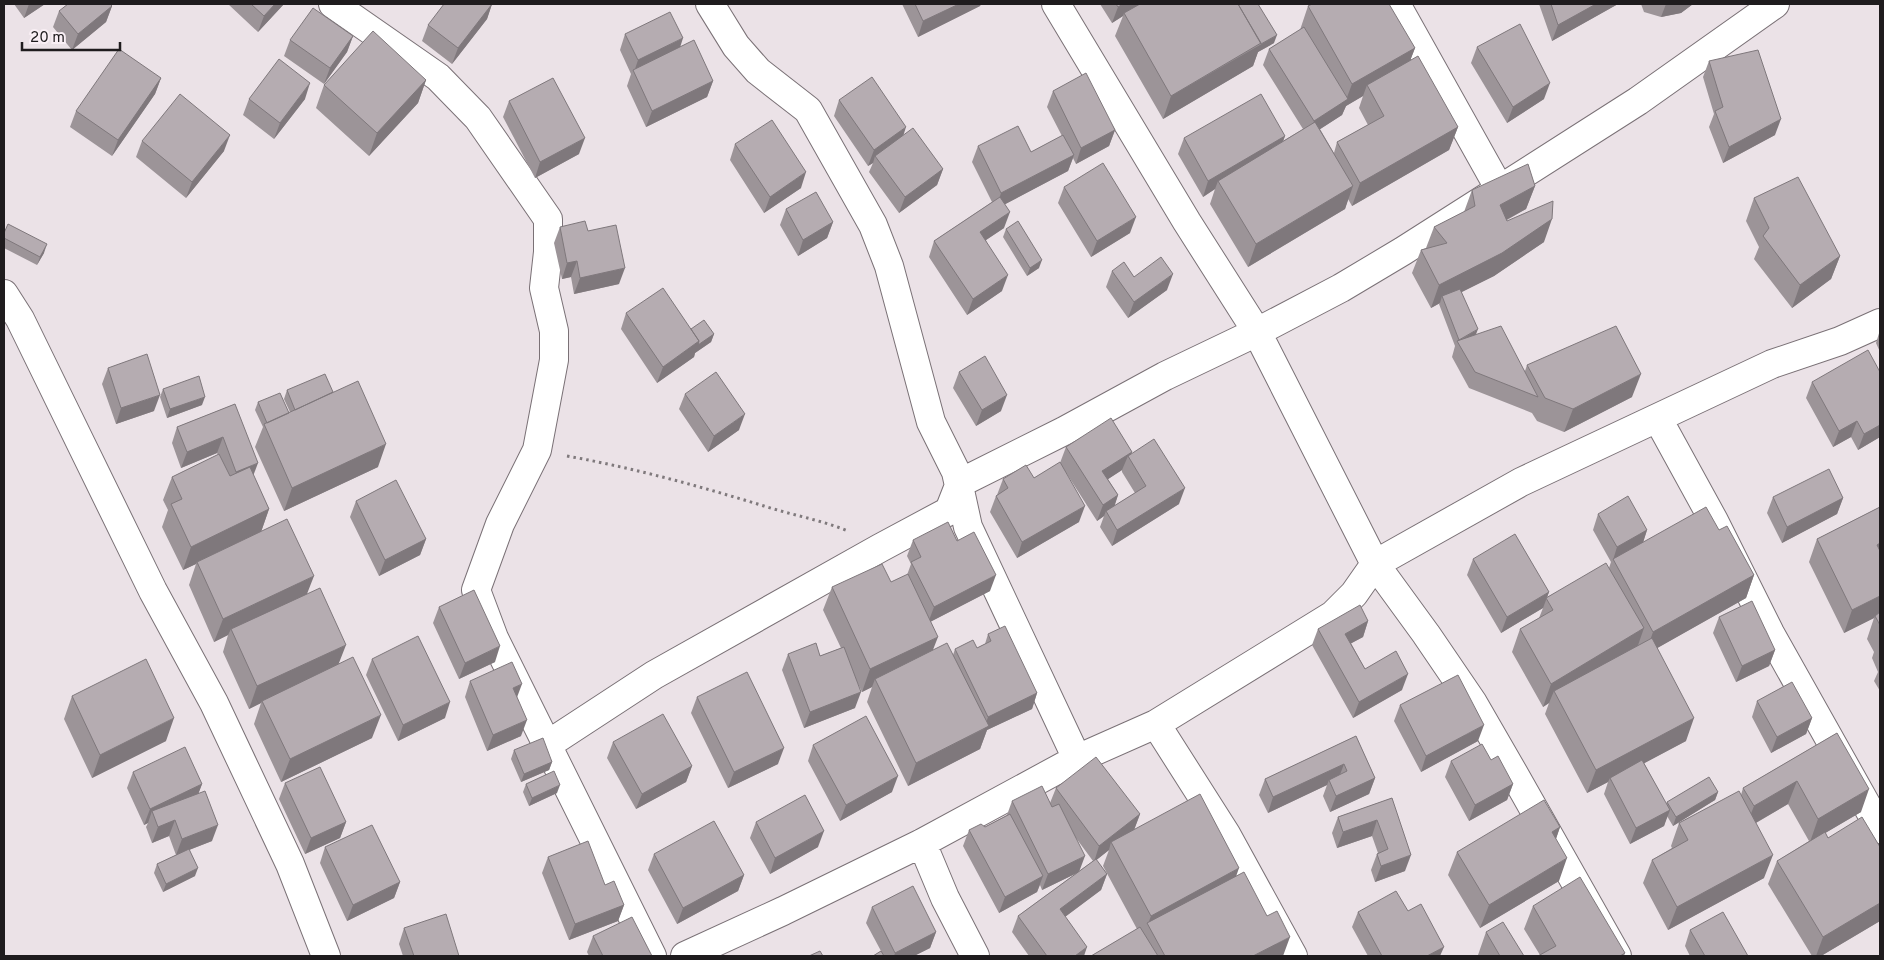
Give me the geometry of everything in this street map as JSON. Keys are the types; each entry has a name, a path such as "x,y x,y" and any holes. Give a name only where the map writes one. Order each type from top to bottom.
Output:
{"street":[{"path":"334,4 438,78 478,118 548,219 548,252 544,288 554,330 554,360 537,450 500,524 486,558 476,590 494,638 652,956"},
{"path":"710,4 736,46 758,71 808,110 873,225 889,266 931,422 960,483 968,527 1077,759"},
{"path":"1056,4 1187,222 1257,332 1375,564 1426,634 1473,704 1617,956"},
{"path":"1396,4 1500,188"},
{"path":"547,745 654,675 880,548 950,511 960,483 1165,376 1257,332 1341,288 1403,251 1638,101 1775,4"},
{"path":"4,294 20,319 153,591 214,703 290,864 326,956"},
{"path":"685,956 784,911 922,843 1077,759 1156,724 1333,614 1354,594 1375,564 1521,482 1772,364 1840,341 1880,323"},
{"path":"1658,419 1714,521 1770,633 1880,829"},
{"path":"1156,724 1226,834 1293,956"},
{"path":"922,843 945,898 975,956"}],"path":[{"path":"537,450 643,472 828,523 857,535 880,548"}],"building":[{"path":"68,4 110,4 112,6 78,34 59,11"},
{"path":"251,4 275,4 264,16"},
{"path":"444,4 492,4 458,48 428,25"},
{"path":"915,4 959,4 923,21"},
{"path":"1140,4 1238,4 1261,43 1171,96 1124,13"},
{"path":"1238,4 1258,4 1277,35 1261,44"},
{"path":"1312,4 1389,4 1415,48 1352,84 1308,6"},
{"path":"1551,4 1596,4 1558,25"},
{"path":"313,8 353,36 330,68 290,40"},
{"path":"670,12 683,38 638,60 625,34"},
{"path":"1520,24 1550,83 1513,107 1477,47"},
{"path":"1304,27 1348,99 1314,121 1269,49"},
{"path":"373,31 426,80 377,133 324,85"},
{"path":"694,40 713,81 652,111 633,70"},
{"path":"119,49 161,78 118,140 76,111"},
{"path":"1758,50 1781,119 1729,147 1715,111 1723,107 1709,61"},
{"path":"1418,56 1458,127 1360,183 1337,142 1384,116 1367,85"},
{"path":"279,59 310,83 280,123 249,99"},
{"path":"1086,73 1115,130 1081,148 1053,91"},
{"path":"872,77 906,127 874,150 839,100"},
{"path":"553,78 585,138 540,162 509,101"},
{"path":"180,94 230,135 192,182 142,141"},
{"path":"1261,94 1285,136 1208,181 1184,138"},
{"path":"772,120 806,172 770,197 735,144"},
{"path":"1315,122 1353,186 1256,244 1218,181"},
{"path":"1018,126 1031,152 1063,135 1074,155 1001,193 978,146"},
{"path":"913,128 943,169 905,197 875,156"},
{"path":"1103,163 1136,217 1097,241 1064,187"},
{"path":"1528,164 1535,186 1500,205 1507,221 1553,201 1552,219 1502,253 1439,285 1421,250 1447,243 1434,227 1475,206 1472,190"},
{"path":"1798,177 1840,256 1800,285 1763,236 1769,228 1754,198"},
{"path":"816,192 833,222 803,240 786,209"},
{"path":"1000,197 1010,212 980,232 1008,275 973,299 934,241"},
{"path":"585,221 588,231 616,225 625,268 580,278 577,261 567,263 560,227"},
{"path":"1018,221 1042,260 1030,268 1006,229"},
{"path":"8,224 47,244 40,257 4,238"},
{"path":"1161,257 1173,274 1134,302 1112,271 1124,262 1134,277"},
{"path":"663,288 699,341 663,367 626,313"},
{"path":"1460,289 1478,329 1459,340 1442,296"},
{"path":"704,320 714,334 698,345 699,341 691,329"},
{"path":"1501,326 1538,397 1475,372 1457,341"},
{"path":"1616,326 1641,374 1573,409 1545,398 1527,365"},
{"path":"1868,350 1880,372 1880,425 1864,434 1857,421 1839,431 1812,382"},
{"path":"147,354 160,395 121,408 108,368"},
{"path":"985,356 1007,395 982,410 959,372"},
{"path":"716,372 745,414 714,436 685,394"},
{"path":"325,374 333,392 295,410 287,390"},
{"path":"199,376 205,397 170,409 163,389"},
{"path":"358,381 386,444 292,488 264,424"},
{"path":"280,393 289,413 267,423 258,402"},
{"path":"235,404 258,463 236,472 223,437 187,452 177,427"},
{"path":"1111,418 1132,452 1102,471 1118,495 1103,505 1066,447"},
{"path":"1154,439 1185,488 1117,530 1106,511 1146,486 1128,456"},
{"path":"219,454 230,476 250,467 269,509 191,547 171,504 182,499 172,477"},
{"path":"1060,462 1085,506 1022,542 996,496 1008,488 1003,479 1026,465 1034,478"},
{"path":"1829,469 1843,498 1787,527 1773,497"},
{"path":"396,480 426,539 385,560 356,501"},
{"path":"1628,496 1647,530 1617,547 1598,514"},
{"path":"1706,507 1719,530 1727,526 1754,575 1653,632 1613,559"},
{"path":"1880,507 1880,543 1877,545 1880,551 1880,596 1852,610 1817,539"},
{"path":"287,519 314,576 223,619 197,562"},
{"path":"948,522 957,541 974,532 996,575 934,607 911,562 921,557 913,540"},
{"path":"1515,534 1549,592 1507,617 1473,559"},
{"path":"1606,563 1644,628 1551,684 1520,629 1553,610 1546,598"},
{"path":"882,564 891,582 908,574 938,637 870,669 832,587"},
{"path":"320,588 346,645 257,686 231,629"},
{"path":"474,590 500,646 465,663 439,607"},
{"path":"1752,601 1775,650 1742,666 1719,617"},
{"path":"1360,605 1368,621 1345,634 1365,669 1396,651 1408,674 1359,702 1318,629"},
{"path":"1880,612 1880,625 1875,616"},
{"path":"1005,626 1037,693 988,717 955,649 973,640 977,648 991,641 988,634"},
{"path":"418,636 450,702 403,725 372,659"},
{"path":"1652,638 1694,718 1596,770 1554,691"},
{"path":"816,643 820,656 844,647 861,692 810,712 788,654"},
{"path":"947,643 989,726 916,763 875,679"},
{"path":"353,657 381,715 290,759 262,701"},
{"path":"146,659 174,718 100,755 72,696"},
{"path":"512,662 522,684 513,688 527,720 493,735 470,681"},
{"path":"747,672 784,748 734,772 697,697"},
{"path":"1458,675 1484,725 1426,756 1400,705"},
{"path":"1792,682 1812,718 1777,737 1757,701"},
{"path":"663,714 692,766 642,794 613,742"},
{"path":"866,716 898,776 846,805 813,745"},
{"path":"1837,733 1869,789 1818,819 1797,781 1754,806 1743,788"},
{"path":"1356,736 1375,778 1336,796 1329,780 1347,771 1344,764 1273,797 1265,779"},
{"path":"543,738 552,762 524,774 514,750"},
{"path":"1482,744 1491,760 1498,756 1513,784 1475,805 1451,761"},
{"path":"185,747 202,784 150,809 133,772"},
{"path":"1096,757 1140,814 1099,846 1056,788"},
{"path":"1642,760 1670,810 1636,828 1610,778"},
{"path":"320,767 346,822 311,838 285,783"},
{"path":"554,771 560,785 532,798 526,784"},
{"path":"1709,777 1718,792 1676,817 1667,802"},
{"path":"1042,786 1052,807 1059,804 1085,856 1048,874 1012,801"},
{"path":"205,791 218,825 182,839 175,820 158,827 152,811"},
{"path":"1739,791 1773,855 1677,907 1652,860 1688,840 1679,823"},
{"path":"1200,794 1239,868 1151,916 1111,842"},
{"path":"805,795 824,831 775,858 756,822"},
{"path":"1392,798 1411,855 1381,866 1377,854 1388,849 1377,820 1343,832 1338,817"},
{"path":"1544,800 1560,827 1552,832 1567,858 1489,905 1457,852"},
{"path":"1010,814 1043,876 1005,897 969,830 981,824 985,827"},
{"path":"1862,817 1880,847 1880,903 1823,937 1777,861 1825,832 1828,838"},
{"path":"714,821 744,875 683,908 654,854"},
{"path":"372,825 400,882 353,905 325,847"},
{"path":"588,841 605,885 614,881 624,905 575,924 548,857"},
{"path":"189,849 198,868 166,884 157,864"},
{"path":"1096,859 1107,874 1060,909 1087,947 1075,956 1047,956 1018,916"},
{"path":"1244,872 1267,916 1277,911 1290,937 1253,956 1165,956 1147,923"},
{"path":"1580,877 1625,953 1620,956 1538,956 1556,946 1533,906"},
{"path":"913,886 936,932 895,953 872,907"},
{"path":"1396,891 1408,911 1421,904 1444,947 1427,956 1382,956 1358,912"},
{"path":"1723,912 1748,956 1705,956 1690,930"},
{"path":"446,914 459,956 414,956 404,928"},
{"path":"632,917 652,956 603,956 593,936"},
{"path":"1503,922 1524,956 1500,956 1486,932"},
{"path":"1140,927 1158,956 1091,956"},
{"path":"820,951 823,956 809,956"},
{"path":"881,951 884,956 873,956"}]}
